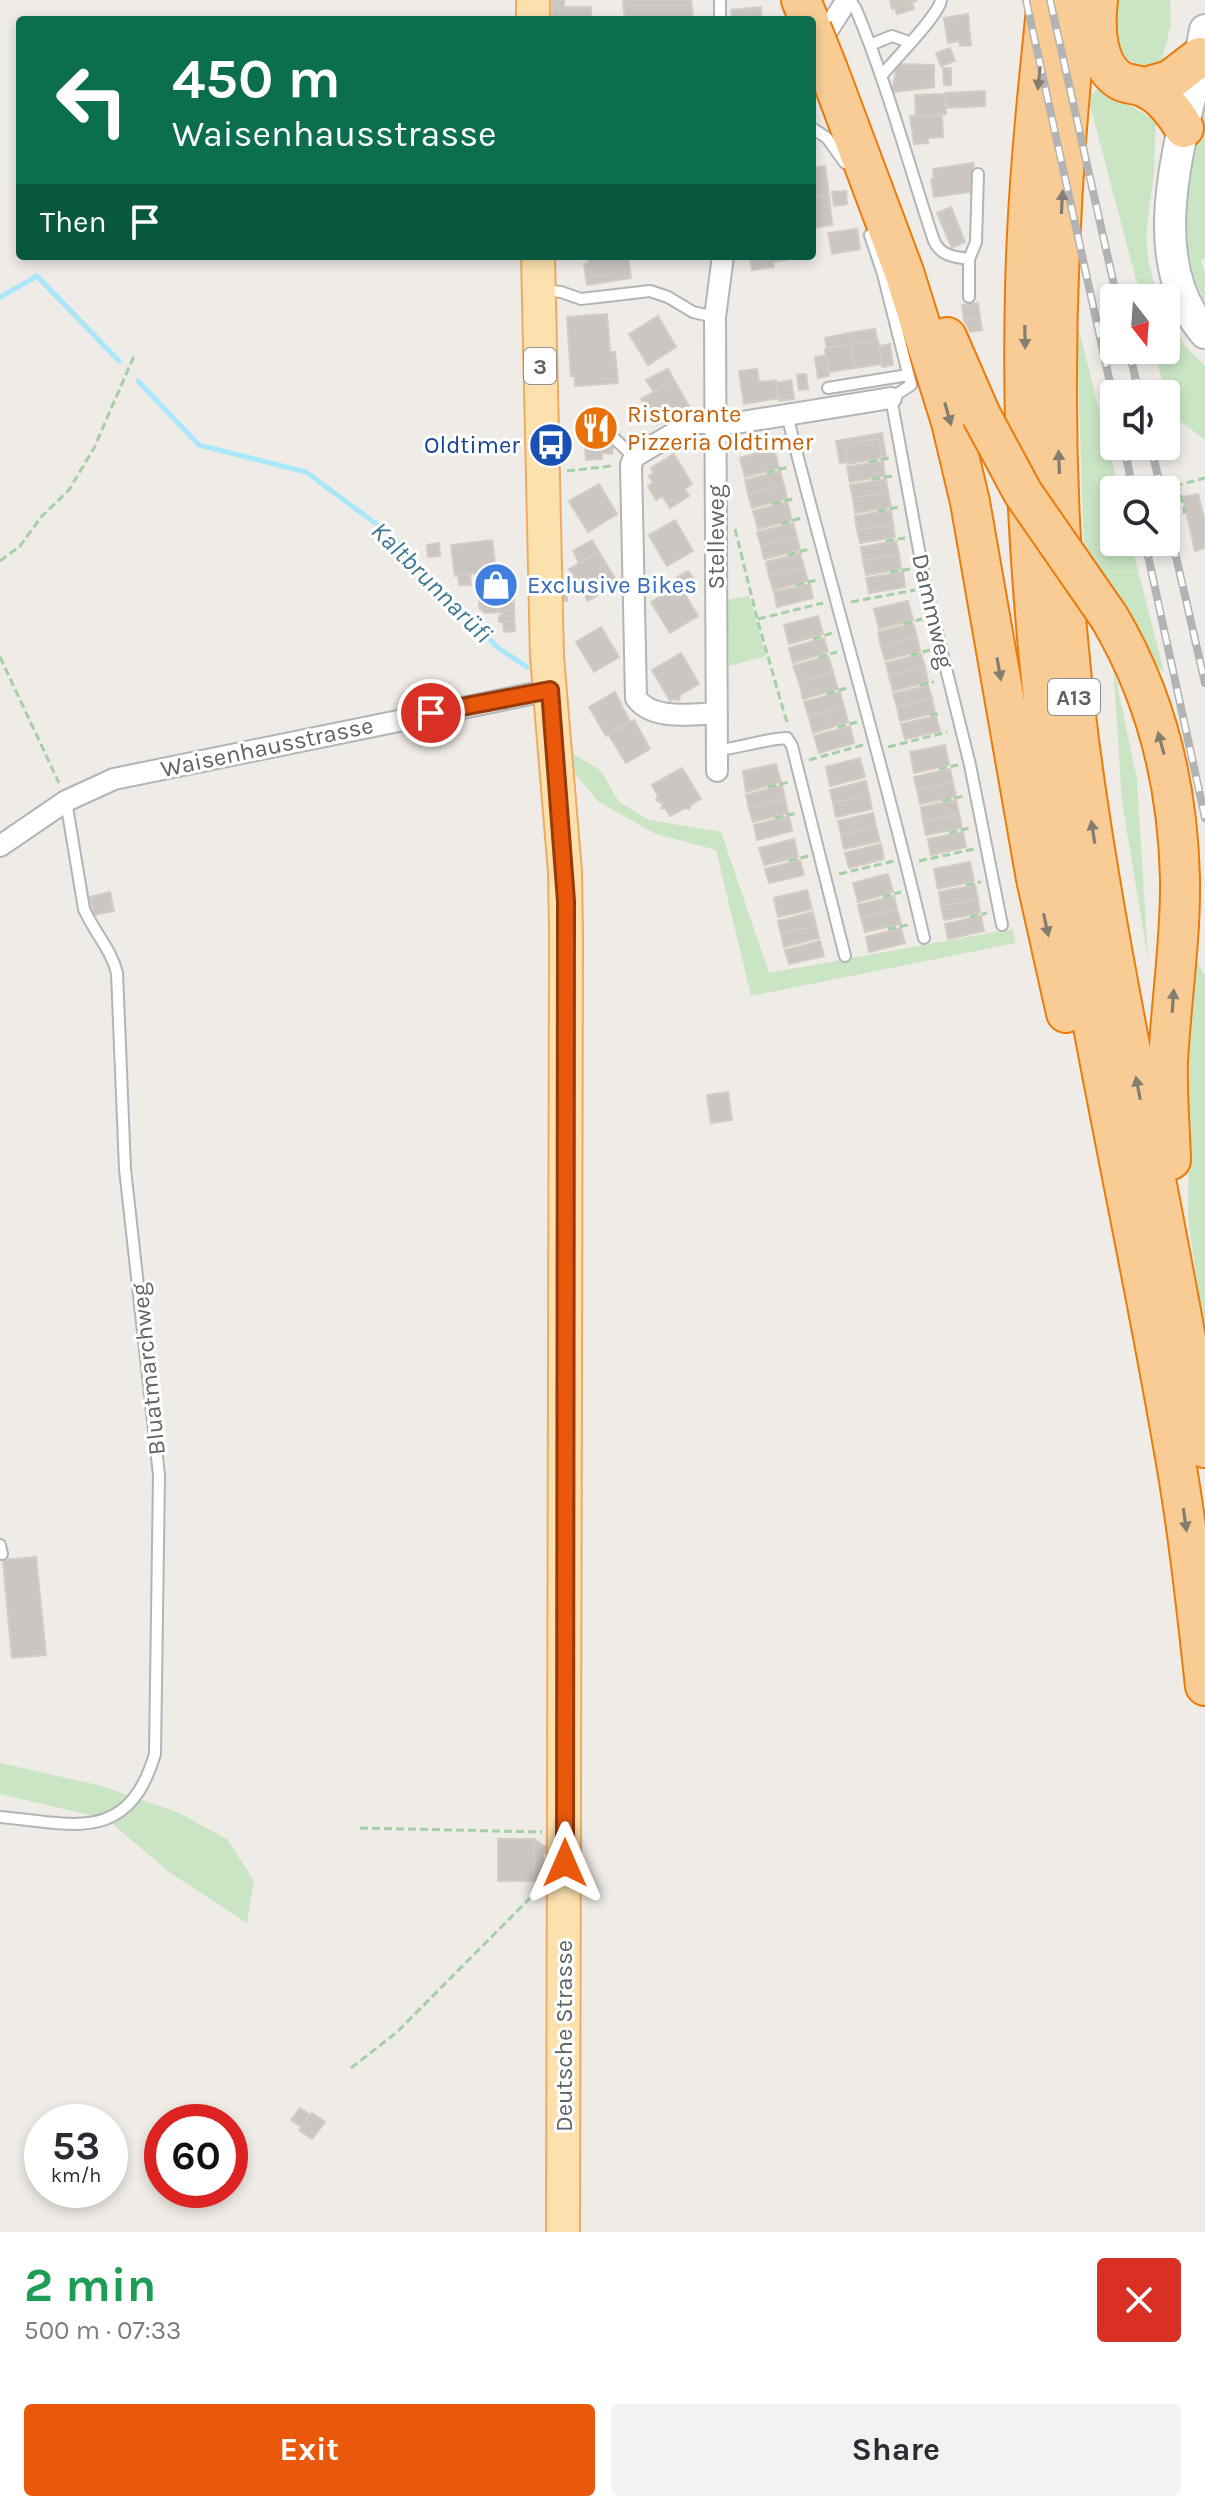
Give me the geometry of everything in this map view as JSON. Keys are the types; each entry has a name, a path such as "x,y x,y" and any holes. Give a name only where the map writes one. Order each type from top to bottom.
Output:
{"highway":[{"name":"A13","path":"1047,0 1035,116 1025,288 1029,532 1041,678 1058,818 1082,963 1189,1445"},
{"name":"A13","path":"1079,0 1067,110 1057,333 1061,517 1070,653 1079,737 1114,964 1195,1385"},
{"path":"1098,0 1098,40 1108,69 1122,82 1145,87 1169,106 1184,128"},
{"path":"1145,87 1170,80 1203,43"},
{"name":"A13","path":"820,62 903,229 952,351 1016,483 1109,617 1132,658 1153,711 1167,765 1175,808 1180,880 1168,1097 1172,1168 1191,1283 1195,1385 1189,1445 1190,1560 1205,1686"},
{"name":"A13","path":"852,128 920,317 951,422 970,502 1036,879 1133,1309 1189,1445"}],"main road":[{"name":"Deutsche Strasse","path":"538,260 546,394 544,577 566,924 563,2232"}],"street":[{"path":"820,62 847,0"},
{"path":"1203,43 1171,202 1171,248 1179,285 1187,305 1205,333"},
{"name":"Stelleweg","path":"717,771 715,317 722,260"},
{"path":"717,713 657,712 641,706 636,698 633,461 691,423 736,423 891,398"},
{"name":"Waisenhausstrasse","path":"0,846 66,801 100,784 131,774 550,690"}],"lane":[{"path":"847,0 855,7 882,75 934,241 941,252 969,259"},
{"path":"882,75 934,15 941,0"},
{"path":"870,45 892,36 909,42"},
{"path":"816,131 827,138 847,168"},
{"path":"969,297 969,259 976,242 978,174"},
{"path":"866,221 911,385 891,398"},
{"path":"539,289 581,299 650,291 668,297 693,312 715,317"},
{"path":"828,388 908,375"},
{"name":"Dammweg","path":"891,398 926,588 970,762 1002,925"},
{"path":"787,415 924,938"},
{"path":"614,438 633,461"},
{"path":"717,750 787,738 792,746 845,956"},
{"name":"Bluatmarchweg","path":"0,1817 84,1824 105,1821 124,1811 140,1794 148,1779 157,1730 159,1475 125,1169 117,973 113,958 84,909 66,801"}],"path":[{"path":"0,561 20,546 42,516 69,490 94,448 134,356"},
{"path":"869,462 902,456"},
{"path":"559,472 633,461"},
{"path":"767,473 799,464"},
{"path":"872,479 905,474"},
{"path":"1180,484 1205,478"},
{"path":"773,504 807,495"},
{"path":"1180,495 1185,512 1180,513"},
{"path":"878,511 911,505"},
{"path":"781,524 813,515"},
{"path":"733,519 788,722 787,738"},
{"path":"788,555 820,546"},
{"path":"890,572 922,567"},
{"path":"796,585 828,577"},
{"path":"758,619 835,602 926,588"},
{"path":"813,639 843,630"},
{"path":"819,657 848,648"},
{"path":"0,657 66,801"},
{"path":"827,694 858,684"},
{"path":"838,727 868,718"},
{"path":"797,764 962,729"},
{"path":"939,769 970,762"},
{"path":"768,787 801,779"},
{"path":"943,801 976,794"},
{"path":"775,818 808,810"},
{"path":"949,833 982,826"},
{"path":"825,878 986,847"},
{"path":"888,929 920,922"},
{"path":"351,2068 396,2033 565,1849 500,1830 360,1828"}],"green space":[{"path":"1115,0 1170,0 1171,24 1158,76 1119,55 1113,13"},
{"path":"1099,87 1156,121 1147,236 1154,284 1137,284 1088,98"},
{"path":"1205,97 1205,258 1201,260 1205,272 1205,302 1195,278 1186,227 1190,175"},
{"path":"1076,318 1100,414 1100,460 1112,460 1116,476 1100,476 1100,556 1135,556 1164,672 1144,655 1084,548"},
{"path":"1180,337 1205,366 1205,440 1180,421 1180,380 1162,380 1158,364 1180,364"},
{"path":"749,596 766,656 729,666 727,600"},
{"path":"1113,664 1137,780 1148,960 1122,802"},
{"path":"564,748 600,770 619,802 649,820 721,832 769,973 1012,929 1016,943 751,996 716,850 656,834 599,802 564,761"},
{"path":"1190,949 1205,976 1205,1337 1188,1219"},
{"path":"0,1763 98,1785 177,1812 227,1839 254,1881 247,1923 169,1872 107,1819 0,1794"}],"building":[{"path":"552,0 564,0 564,7 591,7 591,16 552,16"},
{"path":"623,0 691,0 693,16 625,16"},
{"path":"890,0 916,0 916,1 892,9"},
{"path":"912,3 914,9 897,14 895,8"},
{"path":"761,7 762,16 732,16 731,10"},
{"path":"968,14 971,45 960,46 959,41 948,43 944,18"},
{"path":"950,48 955,61 941,66 936,53"},
{"path":"897,64 934,65 934,87 892,92"},
{"path":"943,68 951,68 951,85 944,85"},
{"path":"985,91 985,106 947,108 946,93"},
{"path":"944,94 946,114 916,116 915,95"},
{"path":"942,115 943,137 928,138 928,143 914,144 910,116"},
{"path":"973,163 977,191 934,197 933,169"},
{"path":"825,166 829,195 816,197 816,167"},
{"path":"846,191 847,204 834,206 832,192"},
{"path":"829,195 832,225 816,227 816,197"},
{"path":"951,207 965,242 952,248 937,213"},
{"path":"857,229 860,249 832,254 828,233"},
{"path":"589,260 629,260 631,278 587,285 584,264 589,263"},
{"path":"751,260 786,260 773,262 774,267 752,270"},
{"path":"978,303 980,318 964,320 962,305"},
{"path":"607,314 610,352 615,352 618,383 575,386 575,376 571,376 567,317"},
{"path":"658,316 676,347 648,365 629,334"},
{"path":"980,318 982,330 970,332 964,320"},
{"path":"875,329 877,340 851,344 849,333"},
{"path":"849,333 851,344 827,348 825,338"},
{"path":"878,340 882,364 854,368 851,344"},
{"path":"851,344 854,368 829,372 825,349"},
{"path":"890,344 893,365 882,367 879,346"},
{"path":"826,355 829,376 818,378 815,357"},
{"path":"668,369 674,380 654,392 646,380"},
{"path":"757,369 759,382 776,380 779,398 744,404 739,371"},
{"path":"806,374 808,389 799,390 797,375"},
{"path":"674,380 689,406 657,425 641,399"},
{"path":"791,380 794,399 779,401 776,383"},
{"path":"607,411 610,446 585,447 583,413"},
{"path":"882,433 886,457 882,458 879,439 845,444 848,462 840,463 836,441"},
{"path":"879,439 882,458 848,464 845,444"},
{"path":"613,446 612,454 602,453 602,459 586,460 585,447"},
{"path":"774,448 779,468 745,477 740,458"},
{"path":"674,454 692,484 685,489 689,496 670,508 662,496 656,500 648,486 653,483 649,476 654,473 651,468"},
{"path":"883,461 885,476 850,482 847,467"},
{"path":"780,471 784,485 748,494 745,480"},
{"path":"886,479 888,492 853,498 850,485"},
{"path":"599,484 617,514 588,532 569,501"},
{"path":"784,485 787,499 752,508 748,494"},
{"path":"888,492 891,507 855,513 853,498"},
{"path":"1198,494 1205,522 1205,548 1195,551 1183,497"},
{"path":"787,502 792,520 758,529 753,511"},
{"path":"891,510 893,524 857,530 855,516"},
{"path":"675,520 693,551 667,566 649,535"},
{"path":"793,523 797,537 761,546 757,532"},
{"path":"893,524 895,537 860,543 857,530"},
{"path":"797,537 800,550 764,559 761,546"},
{"path":"492,540 496,571 455,576 451,545"},
{"path":"592,540 599,552 579,563 573,551"},
{"path":"896,541 899,554 863,560 861,547"},
{"path":"439,543 440,556 428,557 427,545"},
{"path":"599,552 618,583 588,601 569,569"},
{"path":"800,553 804,567 769,576 766,562"},
{"path":"899,554 901,569 866,575 863,560"},
{"path":"804,567 808,581 773,590 769,576"},
{"path":"688,571 696,582 685,589 677,577"},
{"path":"903,572 905,587 869,593 866,578"},
{"path":"470,574 471,585 459,585 458,575"},
{"path":"491,575 514,575 514,597 491,597"},
{"path":"561,579 567,579 567,601 561,601"},
{"path":"810,584 813,598 777,607 774,592"},
{"path":"679,585 698,616 670,633 651,602"},
{"path":"479,597 514,597 514,616 502,616 502,612 485,613 479,608"},
{"path":"908,601 913,620 879,629 874,609"},
{"path":"499,616 514,616 515,631 504,632"},
{"path":"818,616 823,634 789,644 784,625"},
{"path":"913,623 917,637 881,646 878,632"},
{"path":"601,627 619,657 594,672 576,642"},
{"path":"917,637 920,651 885,660 881,646"},
{"path":"824,638 828,652 793,663 789,648"},
{"path":"681,653 699,684 680,695 679,700 670,701 652,670"},
{"path":"921,654 925,667 889,676 886,663"},
{"path":"828,656 833,672 799,682 793,666"},
{"path":"925,667 928,682 893,691 889,676"},
{"path":"833,672 838,689 803,699 799,682"},
{"path":"928,685 932,698 897,707 893,694"},
{"path":"615,692 630,722 606,736 589,707"},
{"path":"840,692 844,707 809,717 804,702"},
{"path":"932,698 935,713 900,721 897,707"},
{"path":"844,707 848,722 813,733 809,717"},
{"path":"936,716 940,731 905,739 901,724"},
{"path":"634,720 650,749 626,763 609,735"},
{"path":"850,726 854,743 819,753 814,736"},
{"path":"945,745 949,765 914,773 910,752"},
{"path":"860,758 865,777 830,786 826,767"},
{"path":"776,764 781,782 746,792 743,771"},
{"path":"682,768 701,799 689,809 670,816 666,809 661,808 663,804 656,800 658,796 652,785"},
{"path":"950,769 953,782 917,790 914,777"},
{"path":"866,781 869,795 833,803 830,790"},
{"path":"953,782 956,797 920,804 917,790"},
{"path":"782,785 785,799 749,809 746,795"},
{"path":"869,795 872,809 836,817 833,803"},
{"path":"785,799 788,813 753,822 749,809"},
{"path":"956,800 959,814 923,821 921,807"},
{"path":"873,813 876,827 841,835 838,821"},
{"path":"959,814 962,828 926,835 923,821"},
{"path":"789,816 792,831 757,840 754,825"},
{"path":"876,827 880,841 844,849 841,835"},
{"path":"963,832 966,847 931,855 928,839"},
{"path":"794,839 798,857 764,865 759,848"},
{"path":"881,844 884,859 849,868 845,853"},
{"path":"800,860 804,875 769,883 765,869"},
{"path":"970,862 974,881 938,889 934,869"},
{"path":"888,874 893,892 858,902 853,883"},
{"path":"975,885 978,899 941,906 939,892"},
{"path":"807,890 812,909 778,917 774,898"},
{"path":"110,892 114,911 94,915 90,897"},
{"path":"894,896 897,909 861,918 858,905"},
{"path":"978,899 980,913 944,920 941,906"},
{"path":"897,909 901,924 865,932 861,918"},
{"path":"813,912 816,926 781,934 778,921"},
{"path":"981,916 984,931 948,939 945,924"},
{"path":"816,926 819,938 784,947 781,934"},
{"path":"901,928 905,943 869,952 866,937"},
{"path":"820,941 824,956 789,964 785,950"},
{"path":"728,1092 732,1120 711,1123 707,1095"},
{"path":"36,1557 46,1655 12,1658 3,1560"},
{"path":"498,1839 534,1839 534,1881 498,1881"},
{"path":"534,1839 547,1848 543,1855 547,1873 537,1882 534,1881"},
{"path":"300,2108 310,2115 301,2127 291,2120"},
{"path":"312,2113 325,2122 312,2139 299,2130"}],"waterway":[{"name":"Kaltbrunnarüfi","path":"0,297 37,276 119,361"},
{"name":"Kaltbrunnarüfi","path":"138,381 199,445 306,472 390,534 497,647 527,667"}],"railway":[{"path":"1026,0 1109,380"},
{"path":"1050,0 1114,284"},
{"path":"1132,364 1136,380"},
{"path":"1127,460 1130,476"},
{"path":"1154,460 1158,476"},
{"path":"1148,556 1205,818"},
{"path":"1176,556 1205,683"}],"place":[{"name":"Ristorante Pizzeria Oldtimer","path":"596,428"},
{"name":"Oldtimer","path":"551,445"},
{"name":"Exclusive Bikes","path":"496,585"}],"route":[{"path":"431,713 550,690 566,901 565,1863"}]}
